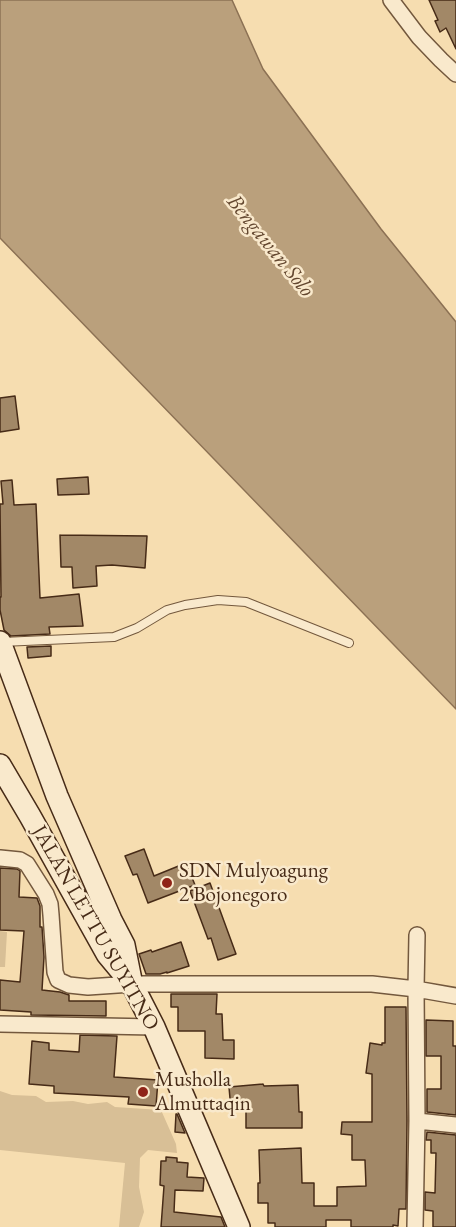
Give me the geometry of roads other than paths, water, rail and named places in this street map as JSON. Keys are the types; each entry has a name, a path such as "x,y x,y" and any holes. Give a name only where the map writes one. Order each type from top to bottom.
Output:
{"main road":[{"path":"0,642 57,796 124,945 132,984"},
{"name":"JALAN LETTU SUYITNO","path":"0,765 107,954 132,984 154,1027 239,1227"},
{"path":"30,816 46,814 53,810 57,796"}],"street":[{"path":"391,0 419,37 456,74"},
{"path":"0,858 27,864 46,894 50,904 54,968 58,980 66,985 78,987 132,984 372,984 456,996"},
{"path":"415,1227 417,935"},
{"path":"0,1024 154,1027"},
{"path":"417,1121 456,1125"}],"lane":[{"path":"0,642 114,637 137,628 168,610 218,600 246,602 349,643"}],"water":[{"name":"Bengawan Solo","path":"0,0 232,0 263,69 381,229 456,322 456,709 0,238"}],"place":[{"name":"SDN Mulyoagung 2 Bojonegoro","path":"167,883"},
{"name":"Musholla Almuttaqin","path":"143,1092"}]}
